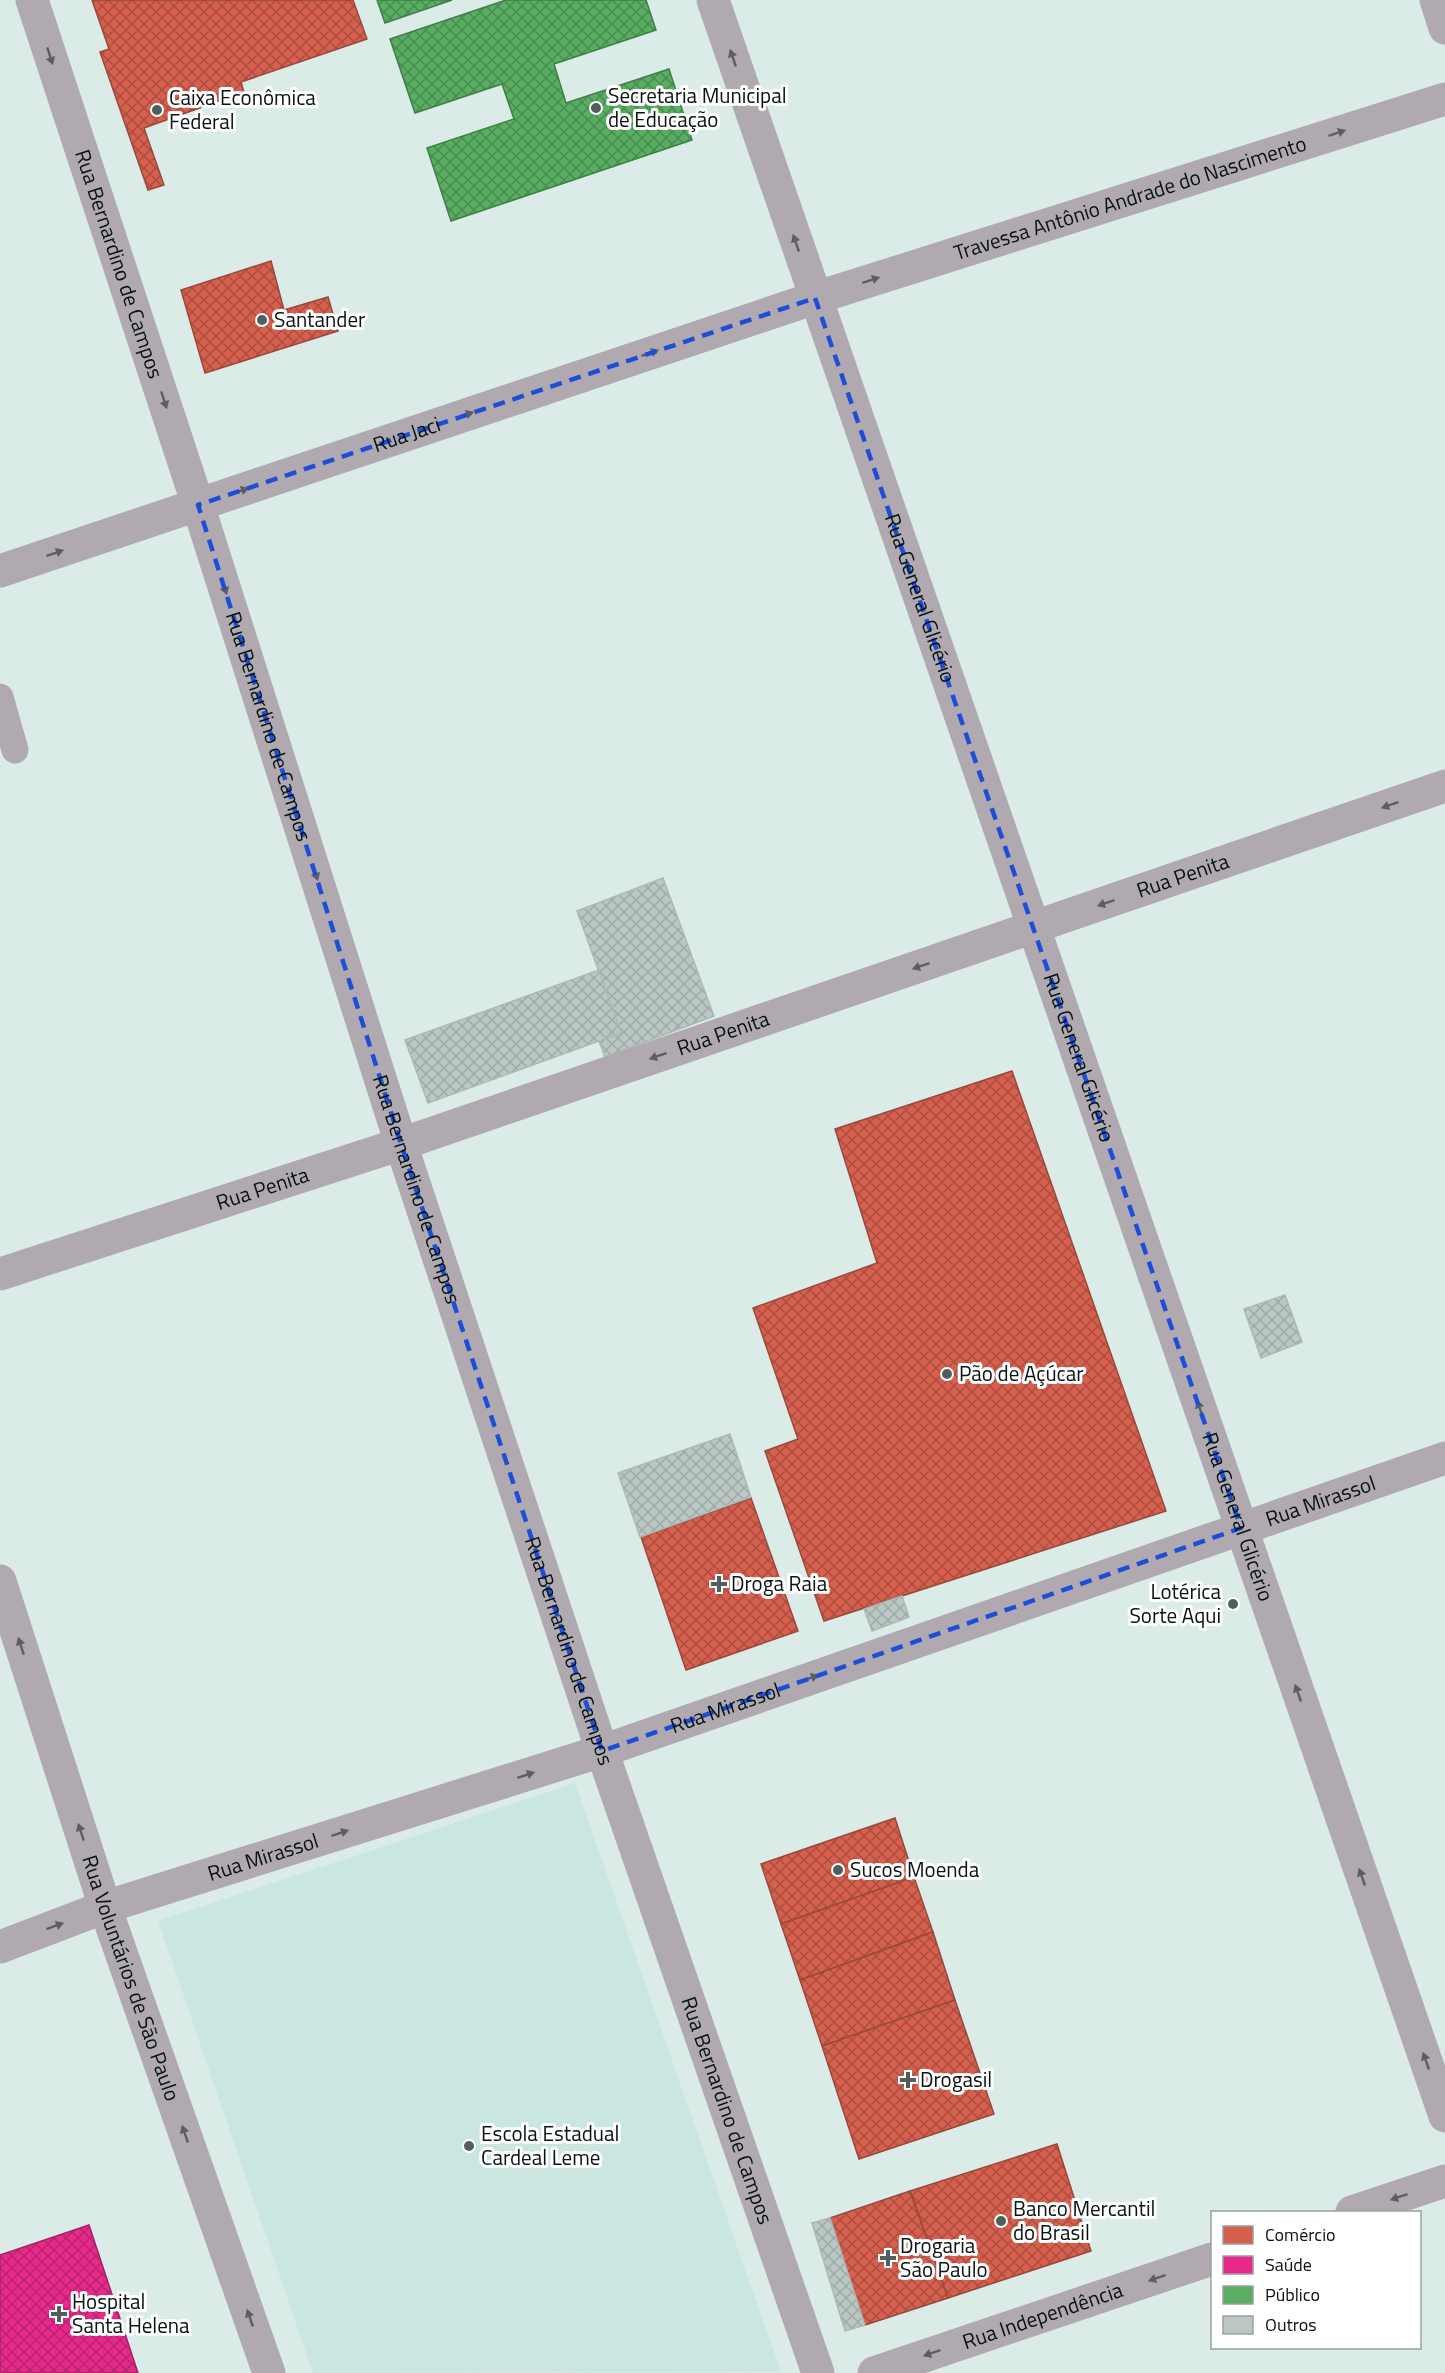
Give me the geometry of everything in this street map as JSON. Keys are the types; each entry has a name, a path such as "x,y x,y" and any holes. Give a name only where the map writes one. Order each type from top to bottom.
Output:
{"street":[{"name":"Rua Bernardino de Campos","path":"32,0 198,505 401,1144 602,1750 818,2373"},
{"name":"Rua General Glicério","path":"712,0 1445,2116"},
{"path":"1436,0 1445,28"},
{"name":"Travessa Antônio Andrade do Nascimento","path":"815,298 1445,99"},
{"name":"Rua Jaci","path":"0,571 815,298"},
{"name":"Rua Penita","path":"0,1274 401,1144 1445,786"},
{"name":"Rua Mirassol","path":"0,1947 105,1907 602,1750 1445,1458"},
{"name":"Rua Voluntários de São Paulo","path":"0,1581 105,1907 269,2373"},
{"path":"1355,2211 1445,2181"},
{"name":"Rua Independência","path":"874,2373 1211,2259"}],"lane":[{"path":"0,697 15,750"}],"highlighted area":[{"path":"815,298 1241,1528 602,1751 401,1144 198,505"}],"shaded area":[{"name":"Escola Estadual Cardeal Leme","path":"575,1783 781,2372 313,2373 158,1921"}],"building: Comércio":[{"name":"Caixa Econômica Federal","path":"92,0 353,0 367,39 241,82 244,92 144,128 164,185 148,190 100,52 109,49"},
{"name":"Santander","path":"271,261 284,310 328,297 338,331 205,373 181,290"},
{"name":"Pão de Açúcar","path":"1012,1071 1166,1511 824,1621 765,1451 798,1439 753,1308 877,1263 835,1129"},
{"name":"Droga Raia","path":"751,1498 798,1631 686,1670 641,1537"},
{"name":"Sucos Moenda","path":"895,1818 914,1877 781,1924 761,1864"},
{"path":"914,1877 933,1932 800,1980 781,1924"},
{"path":"933,1932 955,2000 822,2046 800,1980"},
{"name":"Drogasil","path":"955,2000 994,2114 859,2159 822,2046"},
{"name":"Banco Mercantil do Brasil","path":"1057,2144 1091,2251 948,2298 910,2191"},
{"name":"Drogaria São Paulo","path":"910,2191 948,2298 865,2325 830,2218"}],"building: Saúde":[{"name":"Hospital Santa Helena","path":"89,2225 138,2373 0,2373 0,2255"}],"building: Público":[{"path":"377,0 452,0 385,23"},
{"name":"Secretaria Municipal de Educação","path":"506,0 646,0 656,30 554,64 566,103 669,69 692,140 451,221 427,148 514,119 502,84 415,113 390,39"}],"building: Outros":[{"path":"663,878 714,1016 605,1057 599,1041 621,1033 577,911"},
{"path":"599,970 621,1033 428,1103 405,1040"},
{"path":"1285,1295 1302,1342 1261,1358 1244,1309"},
{"path":"730,1434 751,1497 640,1537 618,1473"},
{"path":"902,1596 909,1617 872,1631 864,1609"},
{"path":"830,2218 865,2325 845,2331 812,2223"}],"place":[{"name":"Secretaria Municipal de Educação","path":"596,108"},
{"name":"Caixa Econômica Federal","path":"157,110"},
{"name":"Santander","path":"262,320"},
{"name":"Pão de Açúcar","path":"947,1374"},
{"name":"Droga Raia","path":"719,1584"},
{"name":"Lotérica Sorte Aqui","path":"1233,1604"},
{"name":"Sucos Moenda","path":"838,1870"},
{"name":"Drogasil","path":"908,2080"},
{"name":"Escola Estadual Cardeal Leme","path":"469,2146"},
{"name":"Banco Mercantil do Brasil","path":"1001,2221"},
{"name":"Drogaria São Paulo","path":"888,2258"},
{"name":"Hospital Santa Helena","path":"59,2314"}]}
